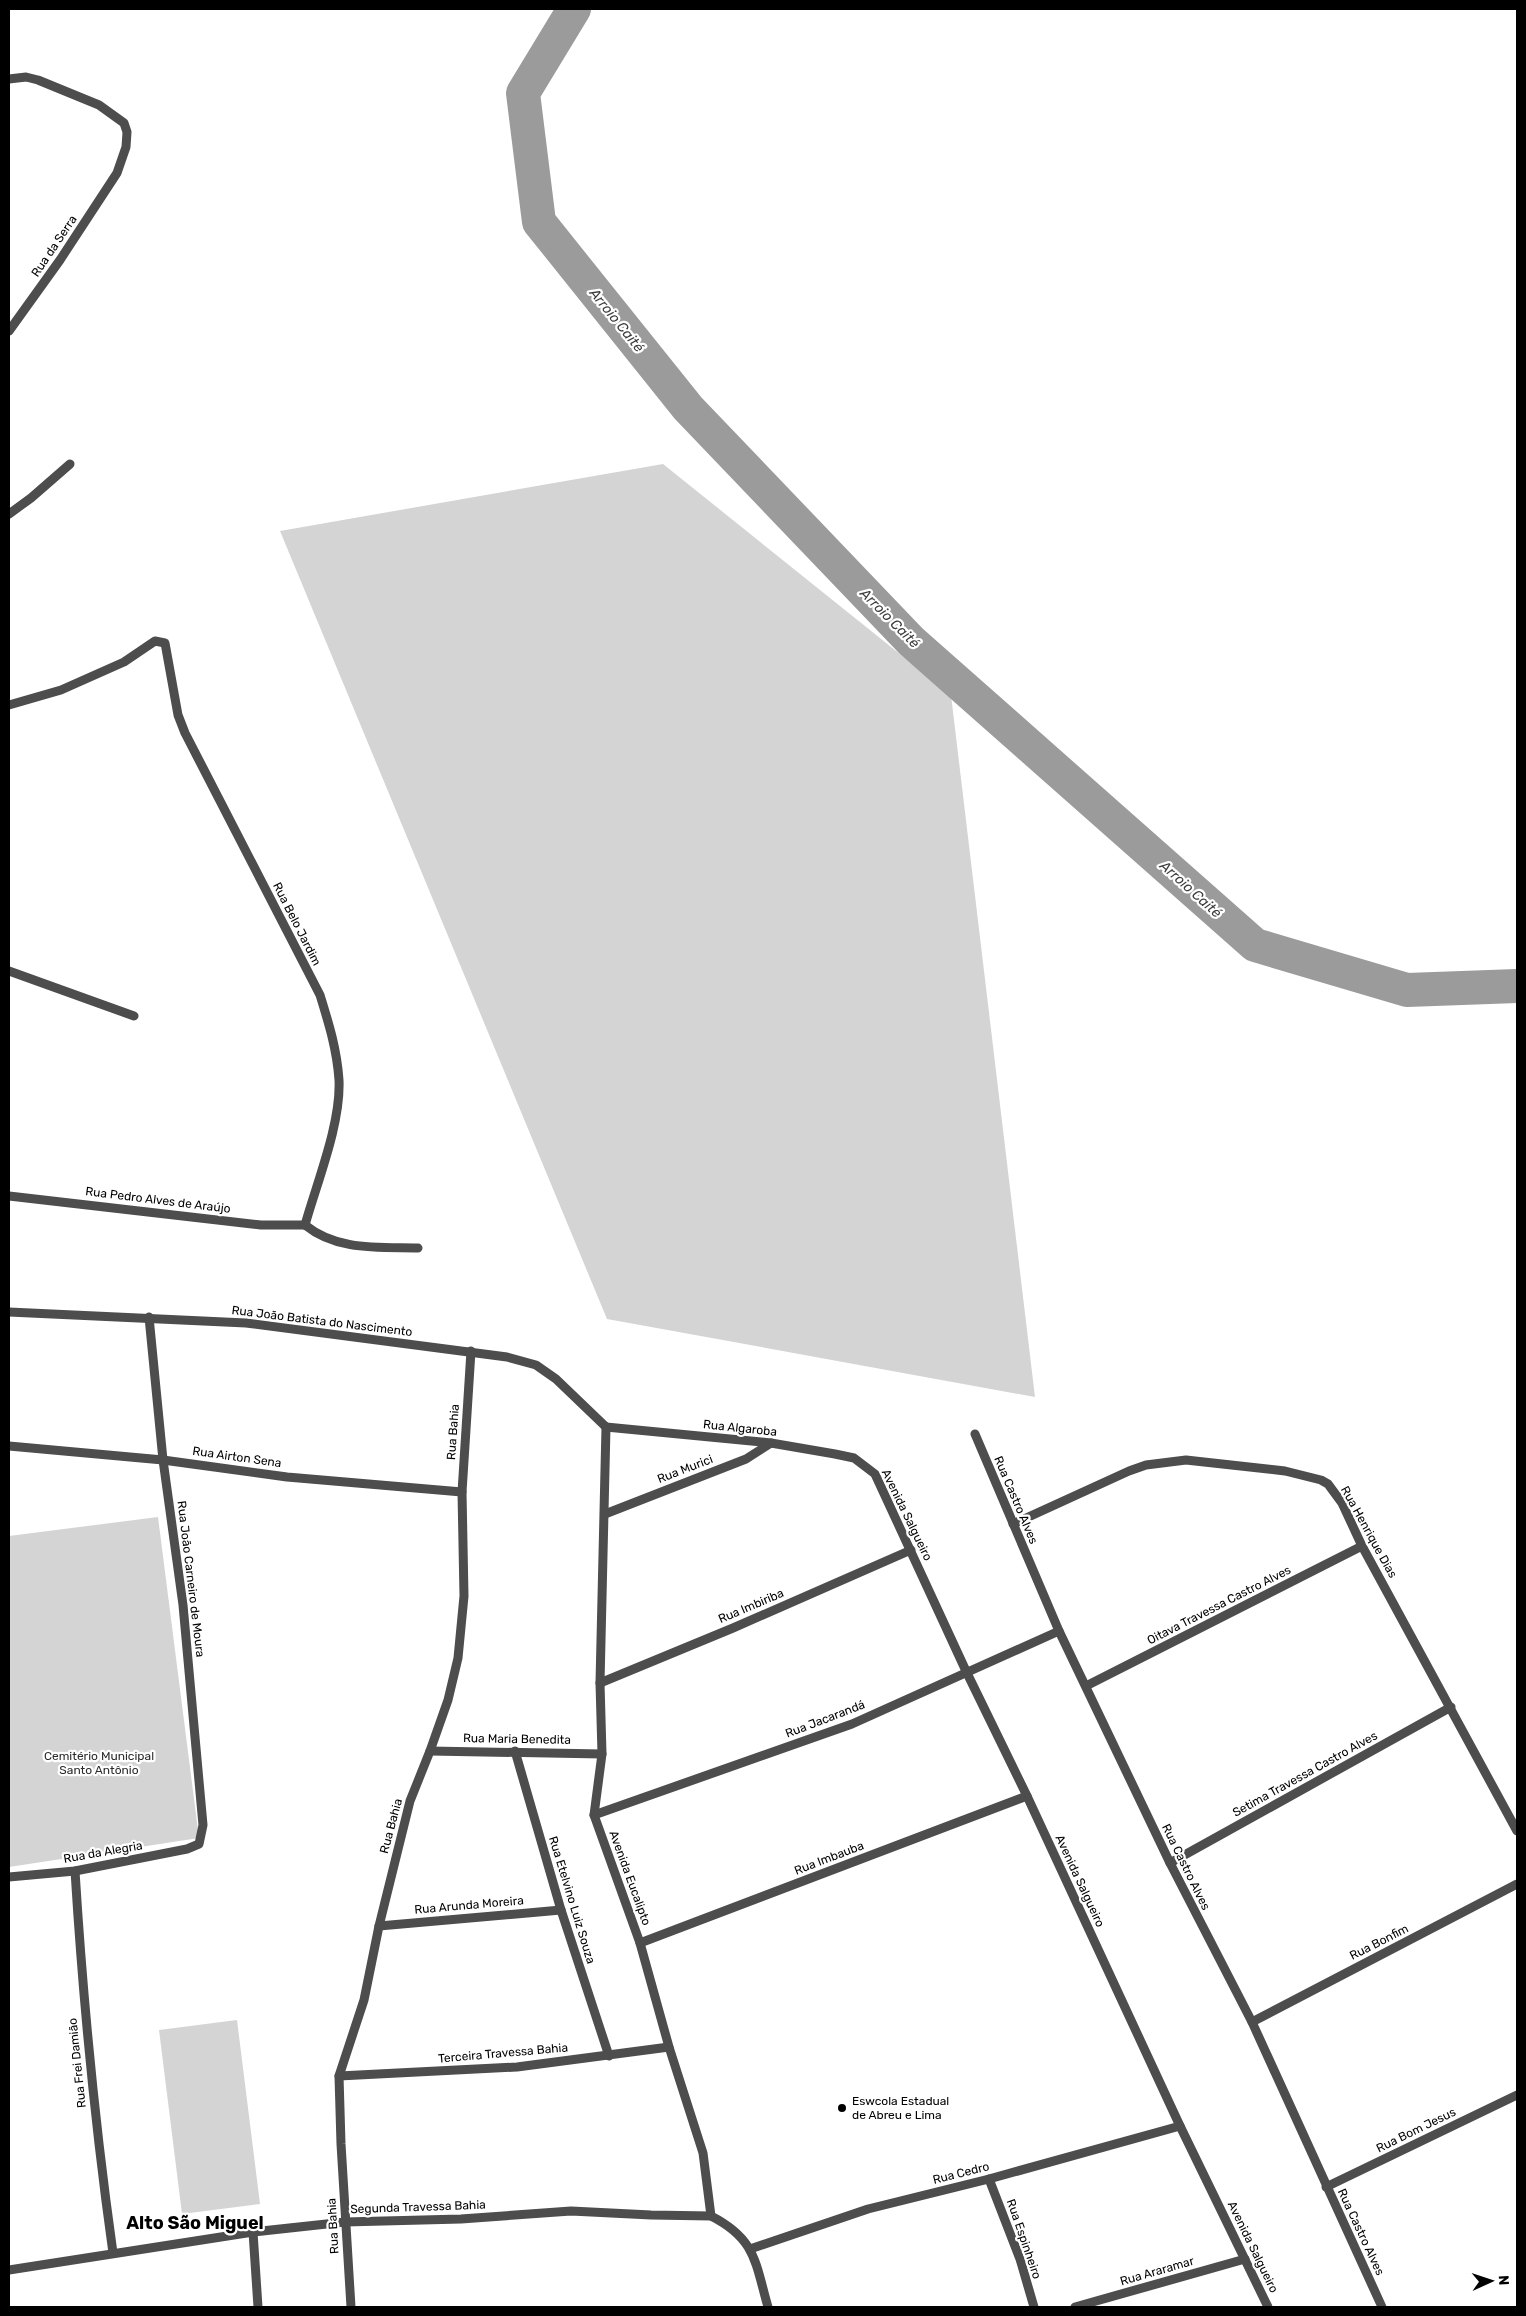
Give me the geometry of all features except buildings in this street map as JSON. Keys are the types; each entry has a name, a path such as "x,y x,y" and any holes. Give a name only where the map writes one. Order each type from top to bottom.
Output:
{"street":[{"name":"Rua da Serra","path":"9,79 26,77 38,80 99,105 124,123 126,147 117,173 60,260 9,330"},
{"path":"9,514 31,498 70,464"},
{"name":"Rua Belo Jardim","path":"9,705 61,690 124,662 155,642 162,642 166,646 175,700 185,733 320,995 333,1034 339,1082 335,1123 305,1225"},
{"path":"9,971 134,1016"},
{"name":"Rua Pedro Alves de Araújo","path":"9,1196 261,1225 305,1225"},
{"path":"305,1225 318,1235 332,1241 357,1246 418,1248"},
{"name":"Rua João Batista do Nascimento","path":"9,1312 246,1323 507,1357 536,1365 556,1379 606,1427"},
{"name":"Rua João Carneiro de Moura","path":"149,1317 163,1460 183,1605 203,1825 199,1844"},
{"name":"Rua Bahia","path":"351,2307 345,2222 339,2076 364,2000 379,1926 410,1801 448,1700 458,1658 464,1596 462,1492 471,1351"},
{"name":"Rua Algaroba","path":"606,1427 771,1443 854,1458 867,1467"},
{"name":"Avenida Eucalipto","path":"606,1427 600,1683 602,1754 594,1815 640,1943 669,2047 703,2153 710,2216"},
{"name":"Rua Castro Alves","path":"975,1434 1058,1631 1170,1863 1252,2022 1382,2307"},
{"name":"Rua Murici","path":"605,1514 746,1459 771,1443"},
{"name":"Rua Airton Sena","path":"9,1446 163,1460 287,1477 462,1492"},
{"name":"Rua Henrique Dias","path":"1013,1524 1129,1471 1160,1462 1186,1460 1285,1471 1321,1480 1328,1484 1342,1503 1362,1546 1517,1831"},
{"name":"Avenida Salgueiro","path":"867,1467 875,1474 1180,2126 1268,2307"},
{"name":"Oitava Travessa Castro Alves","path":"1086,1686 1362,1546"},
{"name":"Rua Imbiriba","path":"600,1683 733,1628 911,1550"},
{"name":"Rua Jacarandá","path":"594,1815 852,1724 1058,1631"},
{"name":"Setima Travessa Castro Alves","path":"1170,1863 1451,1707"},
{"name":"Rua Maria Benedita","path":"430,1751 602,1754"},
{"name":"Rua Etelvino Luiz Souza","path":"515,1751 561,1910 609,2056"},
{"name":"Rua Imbauba","path":"640,1943 1027,1796"},
{"name":"Rua da Alegria","path":"9,1877 75,1871 187,1850 199,1844"},
{"name":"Rua Frei Damião","path":"75,1871 84,2010 94,2112 113,2253"},
{"name":"Rua Bonfim","path":"1252,2022 1517,1884"},
{"name":"Rua Arunda Moreira","path":"379,1926 561,1910"},
{"name":"Terceira Travessa Bahia","path":"339,2076 517,2067 669,2047"},
{"name":"Rua Bom Jesus","path":"1326,2187 1517,2095"},
{"name":"Rua Cedro","path":"750,2249 868,2210 990,2179 1180,2126"},
{"name":"Rua Espinheiro","path":"990,2179 1020,2259 1034,2307"},
{"name":"Segunda Travessa Bahia","path":"9,2270 252,2232 345,2222 461,2219 571,2211 710,2216"},
{"path":"710,2216 729,2225 741,2235 750,2249 768,2307"},
{"path":"252,2232 258,2307"},
{"name":"Rua Araramar","path":"1075,2307 1245,2259"}],"green space":[{"path":"663,464 951,695 1035,1397 607,1319 280,531"},
{"name":"Cemitério Municipal Santo Antônio","path":"158,1517 199,1838 9,1867 9,1536"},
{"path":"237,2020 260,2204 182,2214 159,2030"}],"waterway":[{"name":"Arroio Caité","path":"574,9 523,93 539,222 688,408 911,641 1255,945 1407,990 1517,986"}],"place":[{"name":"Eswcola Estadual de Abreu e Lima","path":"842,2108"}],"district":[{"name":"Alto São Miguel","path":"195,2223"}]}
